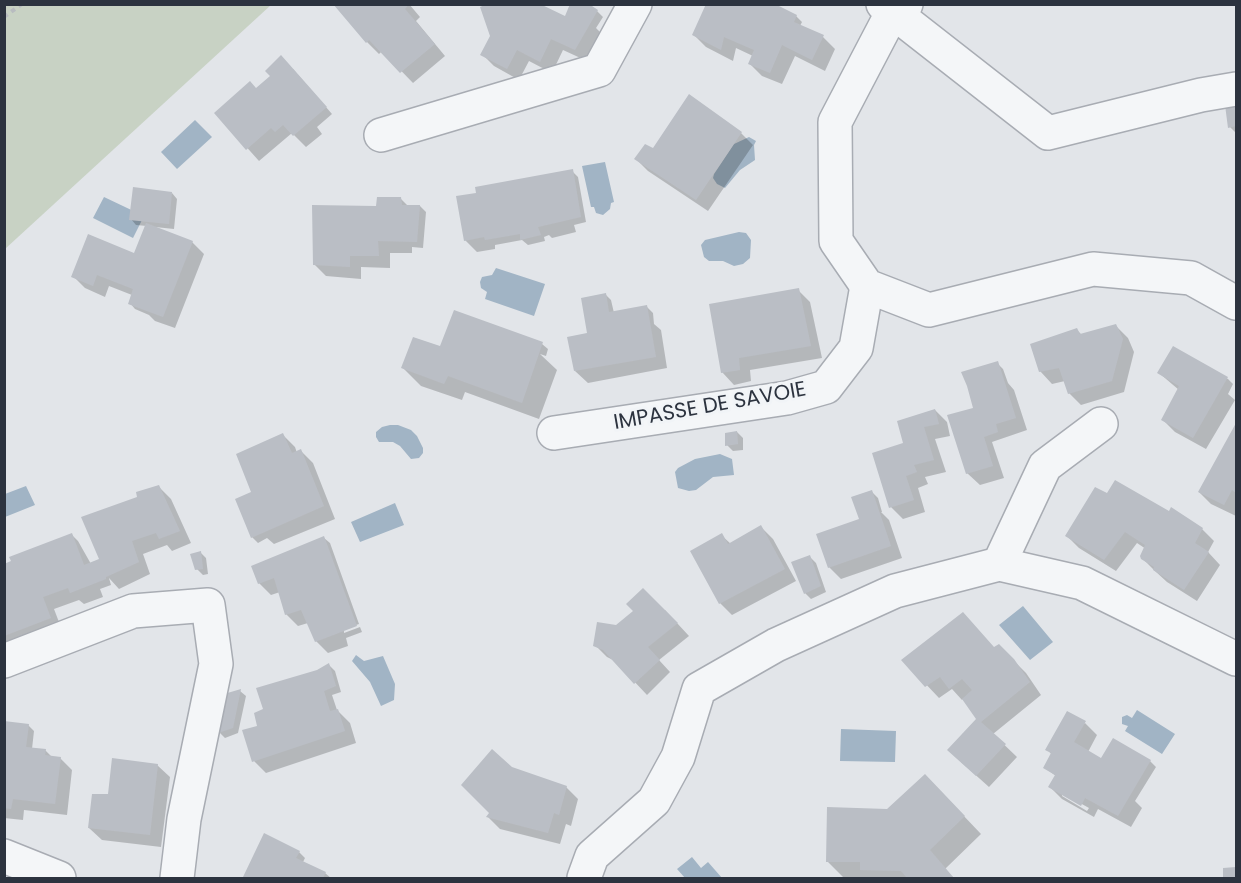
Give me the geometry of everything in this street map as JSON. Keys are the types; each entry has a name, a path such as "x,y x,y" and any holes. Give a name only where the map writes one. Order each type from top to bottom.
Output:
{"street":[{"path":"381,135 599,70 635,4"},
{"path":"1236,89 1201,95 1048,133 894,7 835,122 836,241 867,286 929,310 1093,269 1191,278 1236,303"},
{"name":"IMPASSE DE SAVOIE","path":"554,433 787,398 825,387 856,348 867,286"},
{"path":"999,564 1045,466 1101,424"},
{"path":"584,879 592,856 654,801 678,757 699,689 776,645 895,591 999,564 1082,583 1236,659"},
{"path":"4,661 133,611 208,605 216,664 184,819 177,879"},
{"path":"4,856 59,879"}],"path":[{"path":"4,17 22,4"}],"green space":[{"path":"5,4 271,4 271,5 5,249"}],"water":[{"path":"195,120 212,137 177,169 161,152"},
{"path":"749,137 756,141 755,160 740,170 725,188 717,184 713,178 714,174 734,144"},
{"path":"605,162 614,202 603,215 596,213 594,207 591,207 582,166"},
{"path":"104,197 144,216 133,238 93,218"},
{"path":"739,232 746,233 751,240 750,258 743,264 734,266 723,261 709,261 704,257 701,245 705,240"},
{"path":"496,268 545,284 534,316 485,299 487,292 481,288 480,282 482,277 492,275"},
{"path":"390,425 398,425 411,430 417,436 423,448 423,453 419,458 411,459 400,446 393,442 379,442 376,432"},
{"path":"720,454 732,459 734,475 713,477 696,490 678,488 675,472 678,468 695,459"},
{"path":"26,486 35,505 5,517 5,494"},
{"path":"395,503 404,525 360,542 351,522"},
{"path":"1023,606 1053,642 1030,660 999,625"},
{"path":"356,655 364,661 383,656 395,684 394,700 381,706 370,682 352,661"},
{"path":"1137,710 1175,734 1162,754 1125,731 1128,726 1122,724 1122,717 1127,715 1132,718"},
{"path":"841,729 896,731 895,762 840,761"},
{"path":"692,857 701,868 708,862 722,878 685,878 677,869"}],"building":[{"path":"333,4 409,4 405,9 435,44 400,73 369,40 366,43"},
{"path":"487,4 540,4 565,16 570,4 589,4 598,10 575,50 551,39 540,62 517,50 507,69 480,55 490,36 480,7"},
{"path":"706,4 775,4 797,15 794,22 824,35 812,60 782,45 770,73 748,64 754,50 724,37 721,50 692,35"},
{"path":"281,55 327,107 293,136 283,125 275,132 271,128 246,150 214,113 250,81 256,88 270,76 265,71"},
{"path":"689,94 742,132 696,200 634,159 645,144 653,148"},
{"path":"1236,103 1236,126 1228,128 1225,105"},
{"path":"573,169 581,217 538,227 541,235 520,240 520,234 464,241 456,196 476,193 475,187"},
{"path":"133,187 172,192 169,224 129,220"},
{"path":"377,197 401,197 402,205 420,205 417,242 378,241 379,256 350,256 350,267 313,265 312,205 376,206"},
{"path":"146,223 193,241 163,317 128,304 133,289 97,275 93,286 71,277 88,234 134,253"},
{"path":"799,288 811,346 739,358 740,370 721,373 709,304"},
{"path":"606,293 609,312 647,305 656,357 574,371 567,337 587,333 581,298"},
{"path":"454,310 543,342 522,403 448,376 444,384 401,368 413,337 440,346"},
{"path":"1116,324 1123,339 1112,381 1068,394 1059,368 1039,372 1030,344 1077,328 1080,334"},
{"path":"1173,346 1228,377 1193,438 1161,420 1179,386 1157,373"},
{"path":"998,361 1016,418 996,424 998,432 984,437 993,466 966,474 947,415 973,408 961,372"},
{"path":"935,409 939,424 924,427 934,460 914,465 917,472 906,476 914,500 889,508 872,453 903,443 897,421"},
{"path":"1236,423 1236,493 1232,490 1224,505 1198,492"},
{"path":"737,431 738,444 725,446 725,433"},
{"path":"283,433 292,453 301,449 324,506 251,538 235,499 251,492 236,454"},
{"path":"1115,480 1169,511 1171,507 1203,528 1195,543 1209,552 1184,590 1153,570 1154,567 1141,559 1145,545 1125,532 1104,560 1065,536 1095,487 1107,493"},
{"path":"159,485 180,531 159,539 156,533 132,541 139,562 106,579 70,593 68,588 43,597 51,618 4,636 4,564 11,561 9,557 72,533 84,565 99,559 81,517 137,497 136,492"},
{"path":"872,490 891,546 828,568 816,534 859,519 851,497"},
{"path":"761,525 785,569 719,604 690,551 722,533 728,544"},
{"path":"324,536 357,626 315,642 301,610 285,615 274,578 258,584 251,566"},
{"path":"201,551 203,569 195,570 190,554"},
{"path":"810,555 821,586 804,594 791,562"},
{"path":"643,588 678,623 648,647 660,660 634,684 603,650 593,646 597,622 616,625 633,611 626,604"},
{"path":"963,612 994,647 999,644 1014,659 1030,682 981,722 1006,744 976,776 947,750 976,719 962,699 972,690 962,679 949,689 940,677 925,687 901,660"},
{"path":"329,663 336,686 324,691 330,711 338,709 345,731 252,762 242,730 257,726 254,713 263,709 256,688 317,670"},
{"path":"241,689 233,728 218,733 224,694"},
{"path":"1067,711 1086,721 1074,742 1101,758 1113,738 1151,760 1118,816 1085,798 1081,806 1048,787 1055,775 1043,768 1051,753 1045,750"},
{"path":"4,721 29,724 26,747 46,749 45,755 61,757 55,804 13,799 11,809 4,808"},
{"path":"492,749 512,767 567,786 559,815 554,813 548,833 486,817 489,813 461,785"},
{"path":"112,758 158,764 150,835 88,828 92,794 108,794"},
{"path":"925,774 965,816 930,850 954,878 907,878 901,871 860,870 860,862 826,862 827,807 887,809"},
{"path":"264,833 300,851 296,858 326,872 323,878 243,877"},
{"path":"1236,867 1236,878 1223,878 1223,868"}]}
